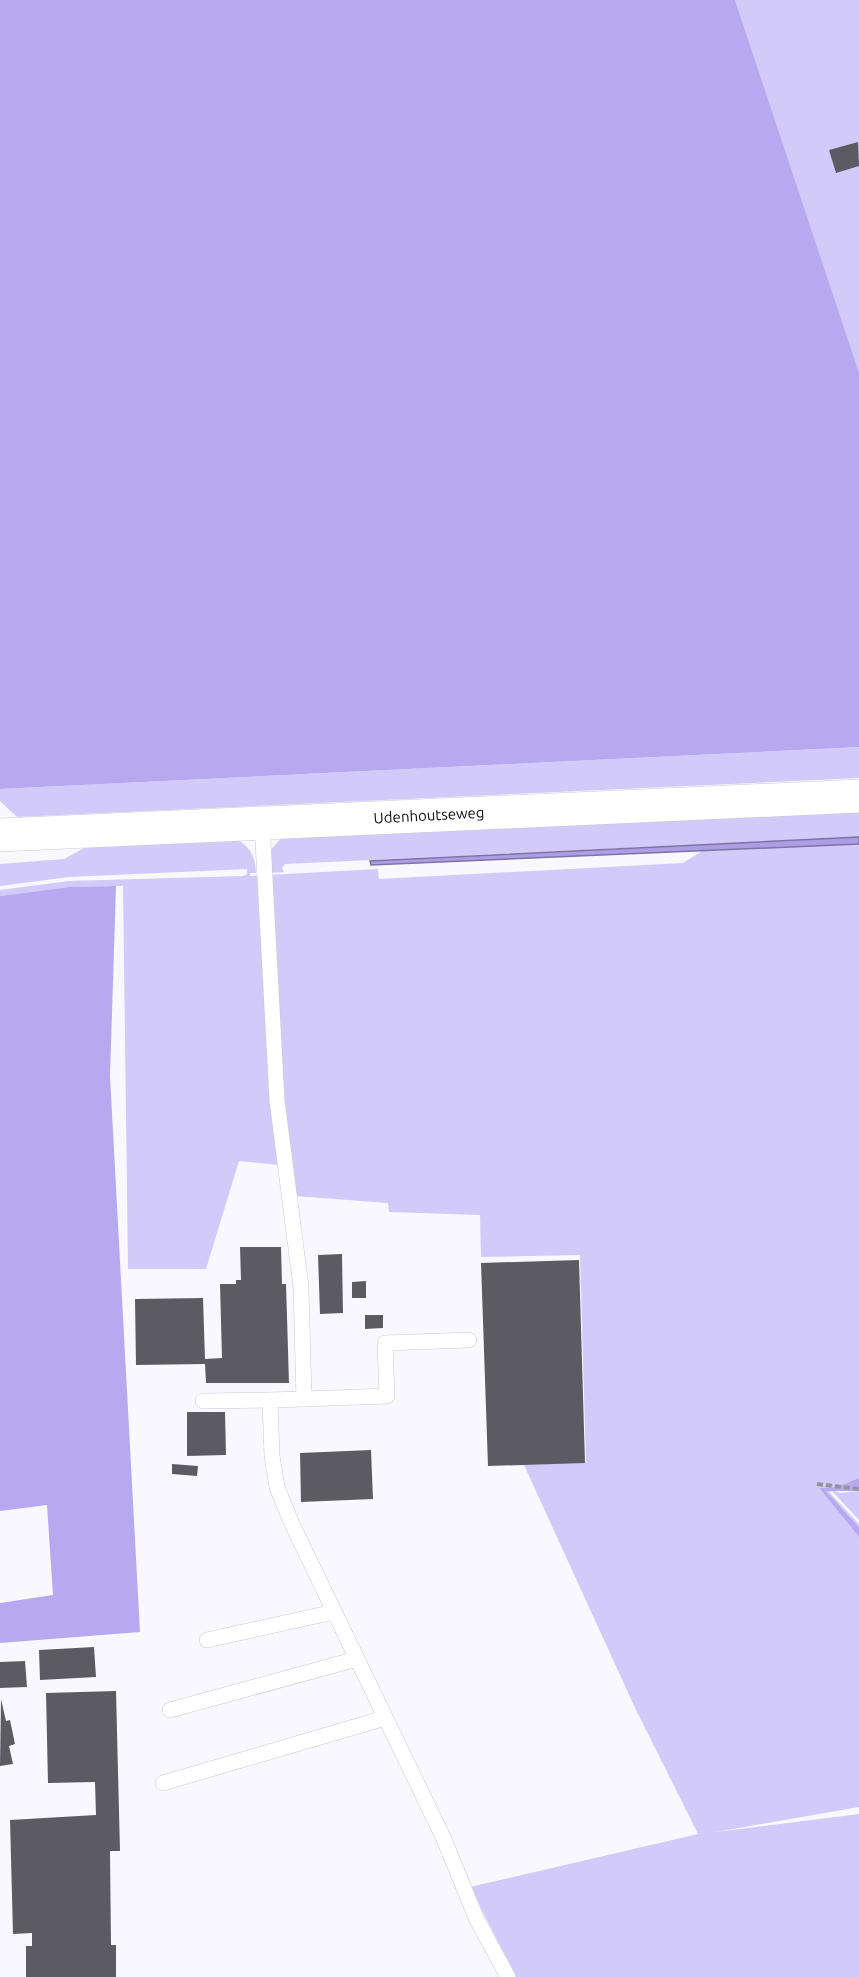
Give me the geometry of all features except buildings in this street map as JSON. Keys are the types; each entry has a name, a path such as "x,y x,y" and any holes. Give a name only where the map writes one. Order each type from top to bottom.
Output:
{"street":[{"name":"Udenhoutseweg","path":"0,836 859,796"}],"lane":[{"path":"262,823 277,1100 301,1287 304,1399"},
{"path":"203,1401 387,1396 385,1343 469,1340"},
{"path":"270,1400 272,1456 277,1486 292,1524 443,1837 477,1920 508,1977"},
{"path":"207,1640 334,1612"},
{"path":"170,1710 357,1659"},
{"path":"163,1783 385,1718"}],"path":[{"path":"817,1484 859,1489"}],"shaded area":[{"path":"0,0 735,0 859,373 859,747 0,789"},
{"path":"735,0 859,0 859,373 858,372"},
{"path":"859,747 859,778 17,817 0,801 0,789"},
{"path":"859,811 859,837 285,864 282,868 284,872 270,873 270,851 282,837"},
{"path":"859,837 859,844 371,865 370,861"},
{"path":"238,840 250,850 254,858 256,873 250,873 250,876 378,869 379,879 683,863 702,851 859,844 859,1478 836,1487 819,1488 859,1537 859,1807 716,1832 859,1814 859,1977 516,1977 470,1887 698,1834 636,1710 524,1465 586,1462 580,1255 481,1257 480,1215 389,1212 388,1203 295,1196 289,1166 239,1161 206,1269 128,1269 123,886 69,887 0,896 0,890 69,881 243,876 247,874 247,869 69,877 0,886 0,864 64,859 86,847"},
{"path":"116,886 110,1076 140,1632 0,1643 0,1603 53,1595 47,1505 0,1511 0,896 69,887"},
{"path":"859,1478 859,1491 826,1491 859,1527 859,1537 819,1488 836,1487"},
{"path":"832,1490 840,1493 859,1491 859,1520 832,1491 829,1492 859,1524 859,1527 826,1491"}]}
